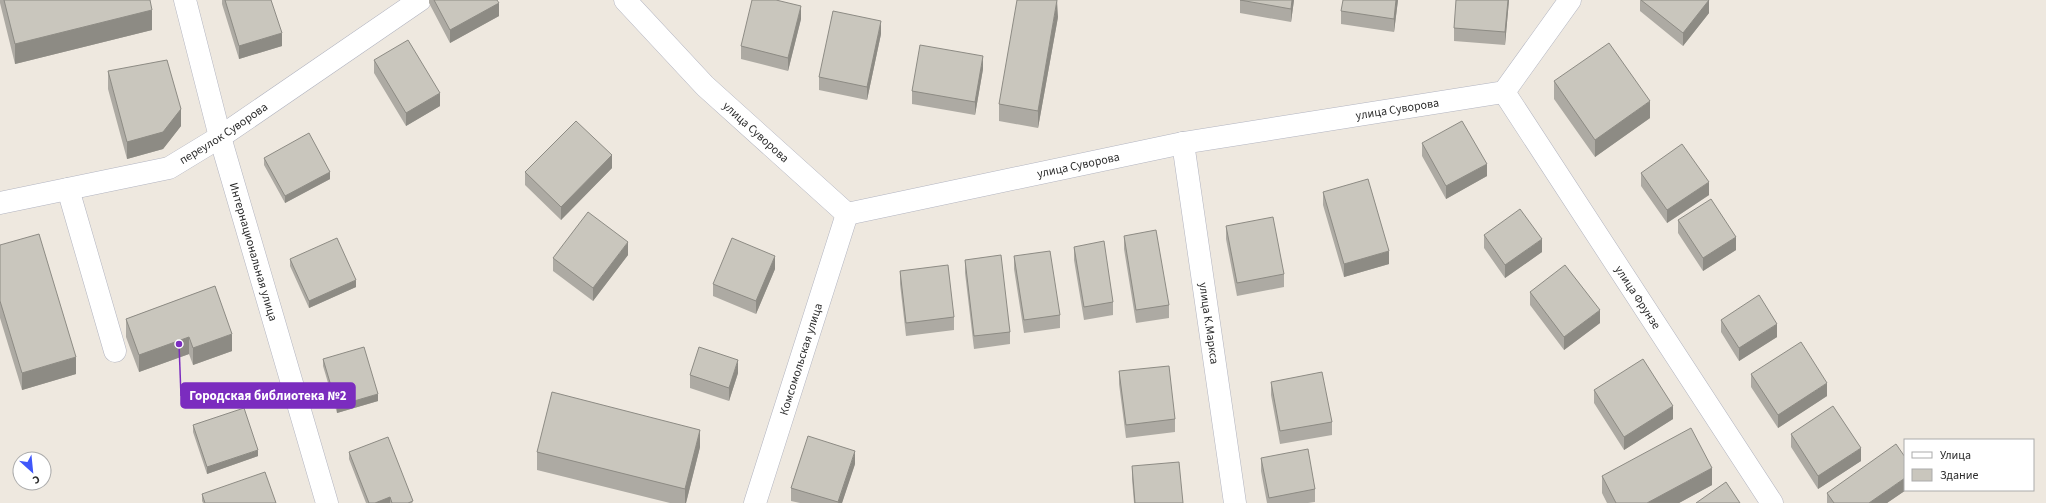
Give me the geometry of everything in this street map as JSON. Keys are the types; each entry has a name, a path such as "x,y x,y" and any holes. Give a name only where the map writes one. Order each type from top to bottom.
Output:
{"street":[{"name":"Интернациональная улица","path":"185,0 220,137 327,503"},
{"name":"переулок Суворова","path":"0,203 169,168 220,137 420,0"},
{"name":"улица Суворова","path":"625,0 705,86 847,214 1183,143 1504,92"},
{"path":"1504,92 1570,0"},
{"name":"улица Фрунзе","path":"1504,92 1772,503"},
{"name":"улица К.Маркса","path":"1183,143 1235,503"},
{"path":"68,189 115,351"},
{"name":"Комсомольская улица","path":"755,503 847,214"}],"building":[{"path":"4,0 150,0 152,10 15,44"},
{"path":"225,0 271,0 282,33 239,46"},
{"path":"434,0 497,0 499,3 450,30"},
{"path":"752,0 776,0 801,6 788,58 741,46"},
{"path":"1017,0 1057,0 1038,111 999,104"},
{"path":"1240,0 1292,0 1291,9"},
{"path":"1343,0 1396,0 1394,19 1341,11"},
{"path":"1456,0 1508,0 1505,32 1454,28"},
{"path":"1641,0 1709,0 1683,33"},
{"path":"833,11 881,21 867,87 819,77"},
{"path":"408,40 440,93 406,113 374,60"},
{"path":"1609,43 1650,101 1595,140 1554,81"},
{"path":"920,45 983,56 975,102 912,91"},
{"path":"167,60 181,109 163,132 127,142 108,71"},
{"path":"576,121 612,155 561,207 525,172"},
{"path":"1462,121 1487,164 1446,186 1422,143"},
{"path":"309,133 330,172 285,196 264,158"},
{"path":"1682,144 1709,182 1667,210 1641,173"},
{"path":"1368,179 1389,251 1344,264 1323,192"},
{"path":"1711,199 1736,237 1703,258 1678,220"},
{"path":"1520,209 1542,239 1505,265 1484,235"},
{"path":"588,212 628,242 593,288 553,258"},
{"path":"1273,217 1284,274 1237,283 1226,226"},
{"path":"1156,230 1169,305 1136,310 1124,236"},
{"path":"39,234 76,357 22,373 0,301 0,245"},
{"path":"337,238 356,280 309,301 290,259"},
{"path":"732,238 775,256 756,301 713,284"},
{"path":"1104,241 1113,302 1084,307 1074,247"},
{"path":"1050,251 1060,315 1024,320 1014,256"},
{"path":"1001,255 1010,332 974,336 965,260"},
{"path":"948,265 954,317 906,323 900,271"},
{"path":"1565,265 1600,310 1564,337 1530,292"},
{"path":"215,286 232,334 193,348 189,337 139,355 126,319"},
{"path":"1759,295 1777,324 1739,348 1721,320"},
{"path":"1801,342 1827,383 1778,415 1751,374"},
{"path":"364,347 378,394 337,406 323,359"},
{"path":"699,347 738,360 729,388 690,375"},
{"path":"1643,359 1673,406 1624,437 1594,390"},
{"path":"1169,366 1175,419 1126,425 1119,371"},
{"path":"1322,372 1332,422 1280,431 1271,382"},
{"path":"552,392 700,430 685,489 537,452"},
{"path":"1833,406 1861,448 1818,476 1791,434"},
{"path":"244,408 258,450 207,467 193,425"},
{"path":"1691,428 1712,468 1647,503 1616,503 1602,476"},
{"path":"808,436 855,451 838,502 791,488"},
{"path":"388,437 413,501 408,503 392,503 390,497 375,503 369,503 349,452"},
{"path":"1896,444 1904,456 1904,479 1869,503 1834,503 1827,493"},
{"path":"1308,449 1315,489 1269,498 1261,458"},
{"path":"1179,462 1183,503 1135,503 1132,466"},
{"path":"265,472 276,503 205,503 202,494"},
{"path":"1726,482 1740,503 1696,503"}],"place":[{"name":"Городская библиотека №2","path":"179,344"}]}
